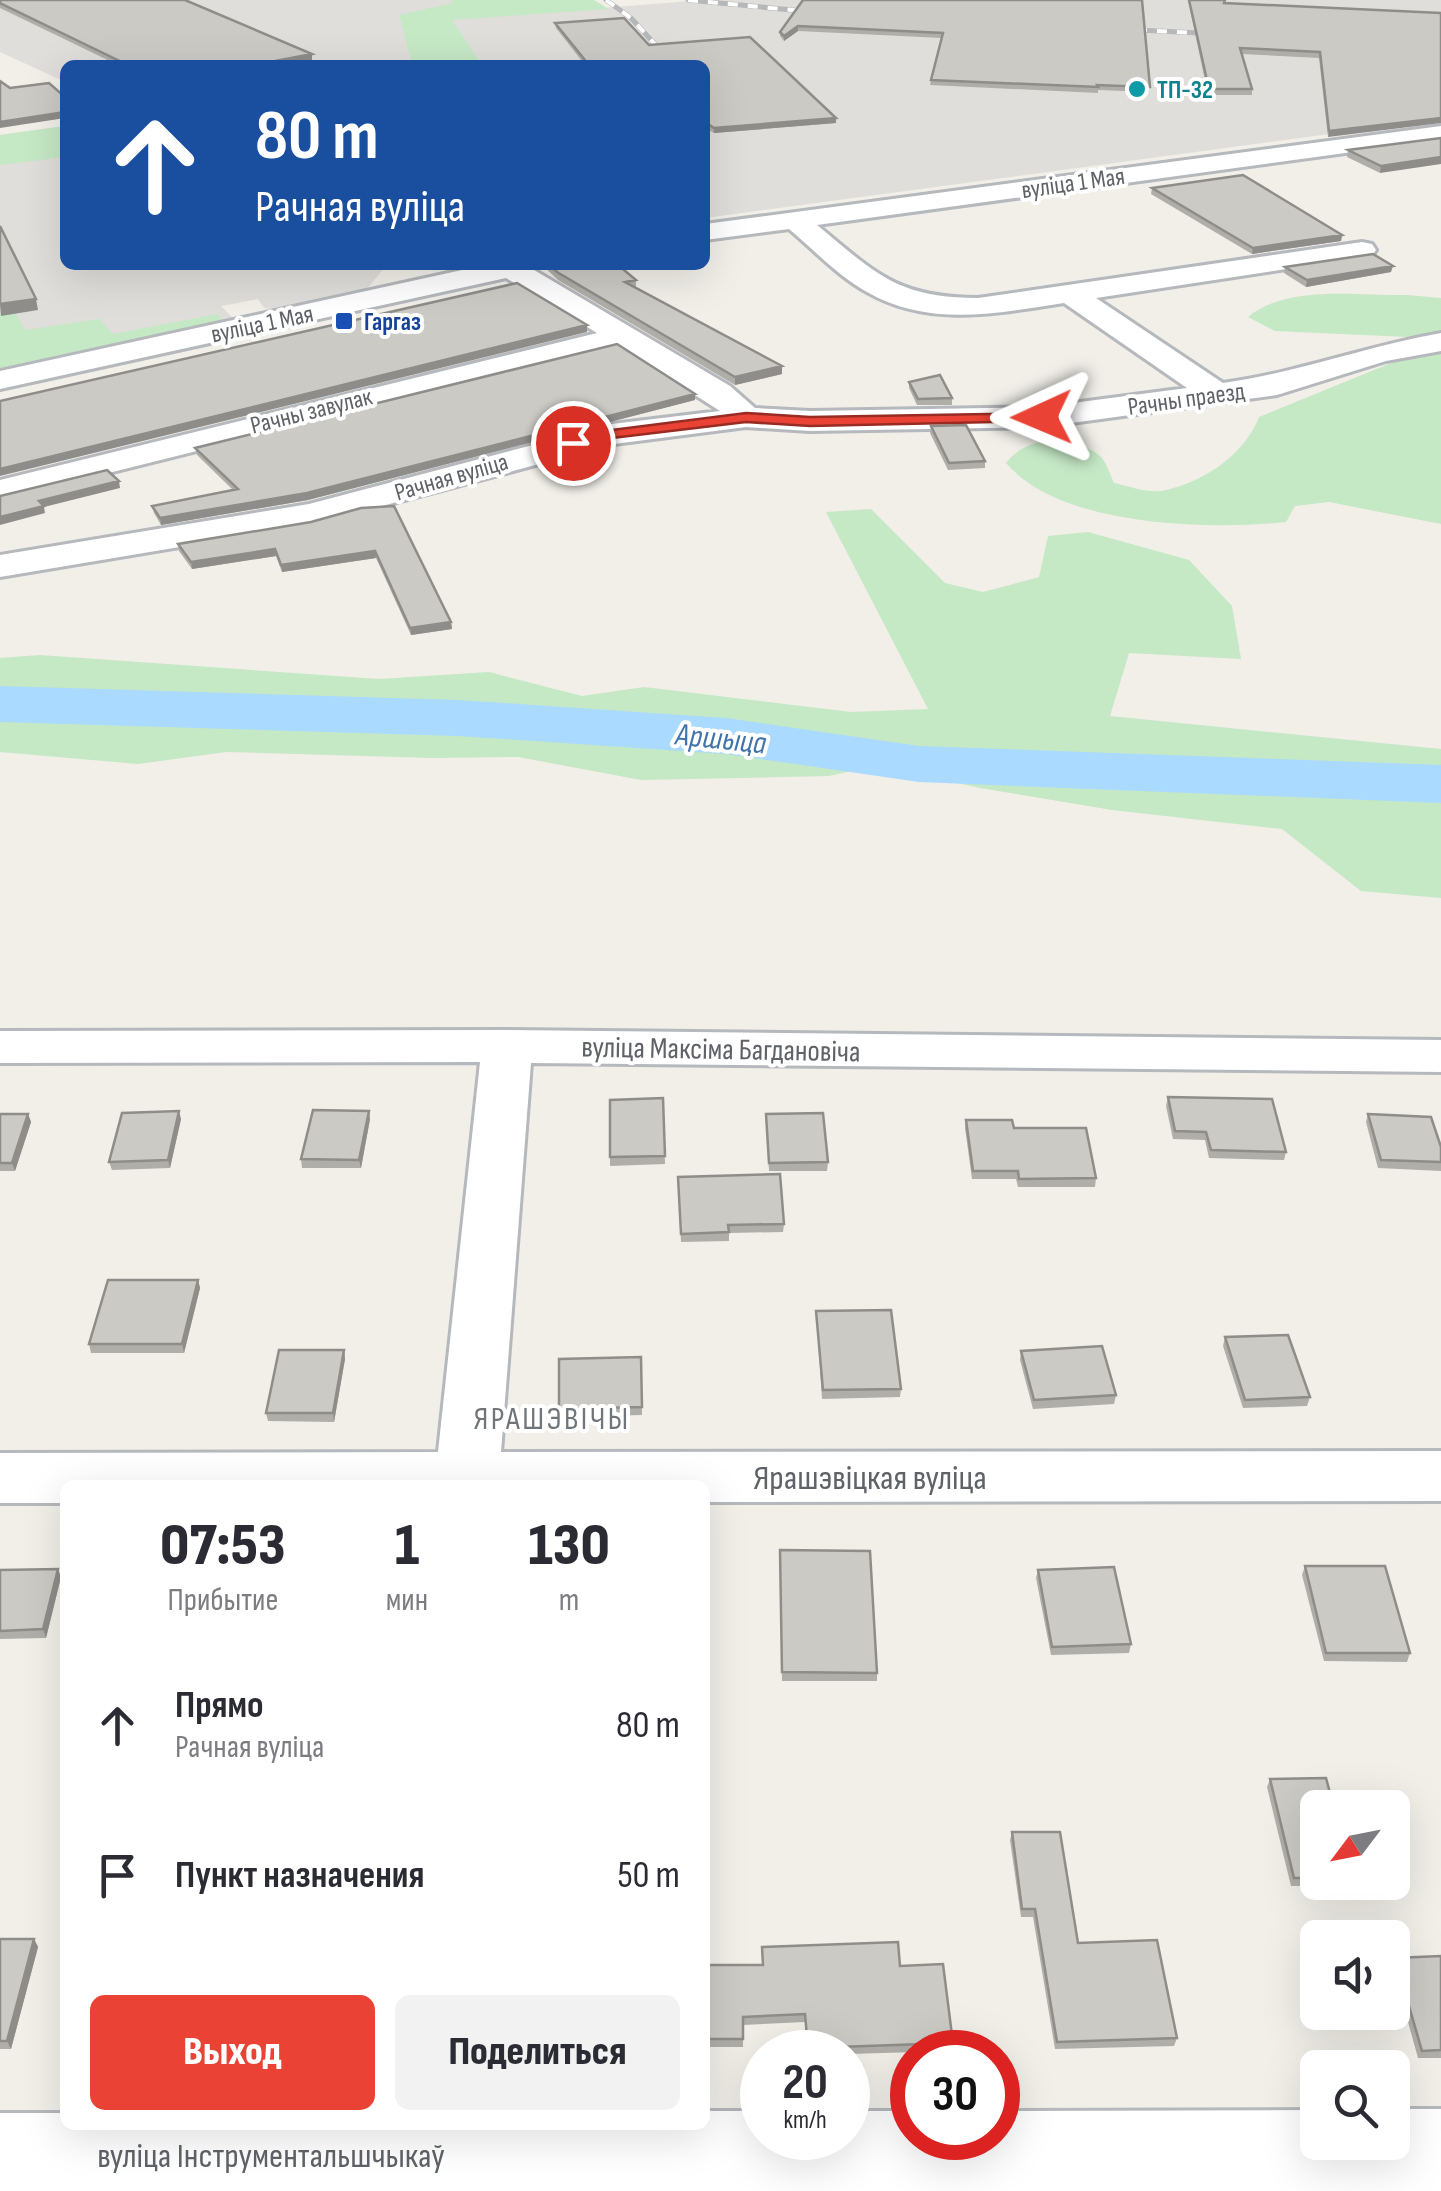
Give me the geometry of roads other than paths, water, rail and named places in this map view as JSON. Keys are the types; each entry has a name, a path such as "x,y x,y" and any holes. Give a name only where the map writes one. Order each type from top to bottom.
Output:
{"street":[{"name":"вуліца 1 Мая","path":"710,231 1441,132"},
{"path":"794,219 884,292 909,303 940,309 978,307 1362,250"},
{"name":"вуліца 1 Мая","path":"0,380 499,270"},
{"path":"523,270 719,393 746,417"},
{"path":"1070,294 1218,394"},
{"name":"Рачны завулак","path":"0,490 624,335"},
{"name":"Рачны праезд","path":"746,417 810,422 1042,417 1277,385 1381,352 1441,342"},
{"name":"Рачная вуліца","path":"0,566 311,514 612,434 746,417"},
{"name":"вуліца Максіма Багдановіча","path":"0,1046 507,1046 1441,1056"},
{"path":"467,1480 507,1046"},
{"name":"Ярашэвіцкая вуліца","path":"662,1480 1441,1476"},
{"name":"Ярашэвіцкая вуліца","path":"0,1478 311,1480"},
{"name":"вуліца Інструментальшчыкаў","path":"0,2156 391,2140 1441,2151"}],"waterway":[{"name":"Аршыца","path":"0,704 458,718 726,736 919,764 1441,784"}],"railway":[{"path":"606,0 631,18 669,60"},
{"path":"688,0 823,13"},
{"path":"1117,29 1199,33"}],"place":[{"name":"ТП-32","path":"1137,89"},
{"name":"Гаргаз","path":"344,321"}],"district":[{"name":"ЯРАШЭВІЧЫ","path":"552,1418"}]}
